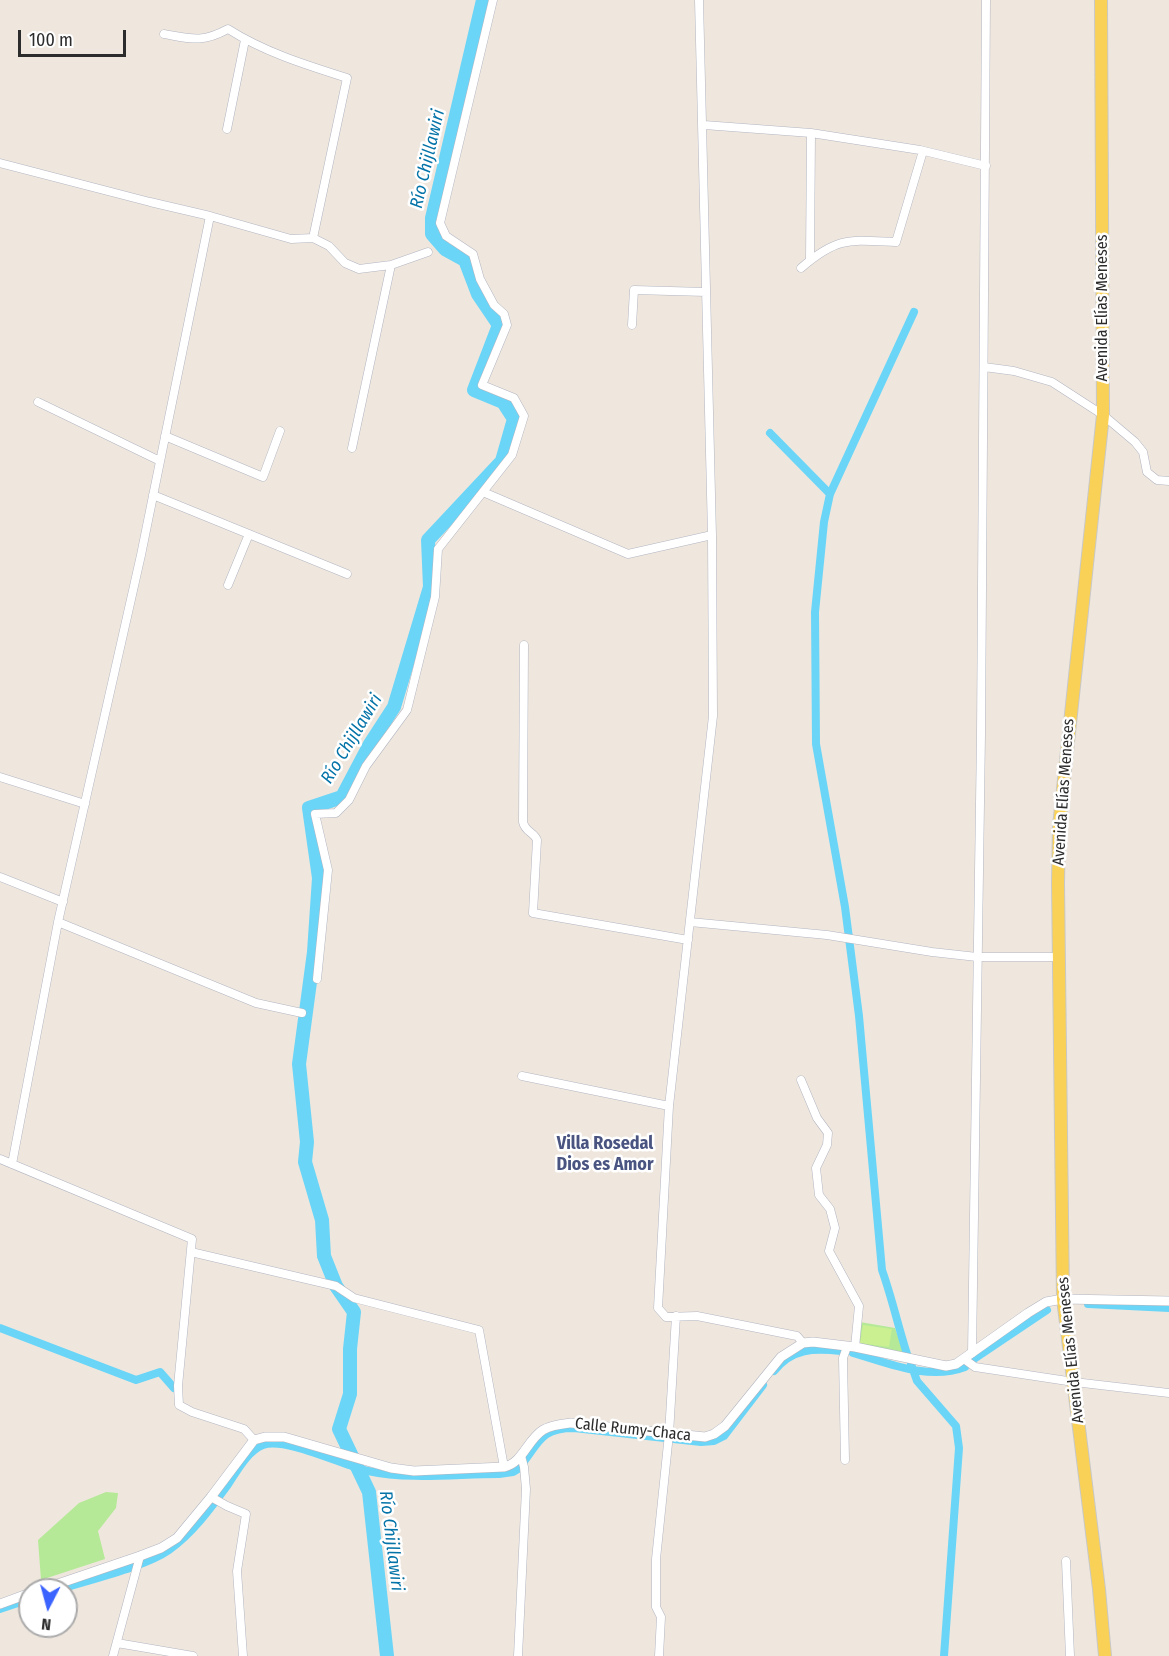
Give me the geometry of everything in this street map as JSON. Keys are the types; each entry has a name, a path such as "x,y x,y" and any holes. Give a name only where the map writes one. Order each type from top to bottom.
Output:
{"main road":[{"name":"Avenida Elías Meneses","path":"1101,0 1102,415 1059,826 1059,957 1063,1299 1100,1589 1105,1656"}],"street":[{"path":"317,979 328,870 315,814 336,813 348,800 366,766 407,710 435,597 438,549 512,455 524,416 514,398 482,385 507,325 504,314 494,305 480,279 473,254 446,236 440,223 493,0"},
{"path":"699,0 704,125 713,716 669,1106 658,1308 666,1317 697,1316 797,1336 803,1343 813,1342 851,1347 946,1366 964,1359 1028,1312 1046,1302 1063,1299 1169,1301"},
{"path":"972,1353 981,734 986,0"},
{"path":"164,34 195,39 211,38 228,29 245,40 308,66 347,78 313,238"},
{"path":"226,129 245,40"},
{"path":"704,125 811,133 922,151 986,166"},
{"path":"810,260 811,133"},
{"path":"801,268 810,260 844,241 896,242 922,151"},
{"path":"0,163 291,239 313,238 329,246 345,263 359,269 391,265 428,252"},
{"path":"12,1164 58,922 153,495 210,216"},
{"path":"352,448 391,265"},
{"path":"632,325 634,290 706,292"},
{"path":"984,367 1014,371 1052,382 1102,415 1135,442 1143,452 1147,472 1152,477 1169,481"},
{"path":"38,402 160,460"},
{"path":"165,436 263,477 280,431"},
{"path":"483,492 628,554 712,535"},
{"path":"153,495 347,574"},
{"path":"228,585 249,534"},
{"path":"524,645 523,822 526,830 537,840 533,913 688,940"},
{"path":"0,777 85,804"},
{"path":"0,877 63,902"},
{"path":"58,922 256,1003 302,1013"},
{"path":"690,922 843,938 977,957 1059,957"},
{"path":"522,1076 669,1106"},
{"path":"801,1080 817,1118 828,1133 827,1145 816,1168 819,1195 830,1209 835,1228 829,1251 859,1306 851,1347 843,1358 845,1460"},
{"path":"0,1159 192,1239 178,1386 179,1405 192,1412 244,1429 254,1440"},
{"path":"78,1579 138,1562 177,1538 215,1499 254,1440 265,1437 284,1437 391,1468 414,1470 504,1467 479,1330 354,1298 336,1286 192,1252"},
{"path":"659,1656 661,1617 656,1607 656,1559 668,1438 676,1316"},
{"name":"Calle Rumy-Chaca","path":"504,1467 522,1460 542,1430 555,1425 571,1423 668,1438 705,1437 714,1434 725,1426 781,1357 803,1343"},
{"path":"964,1359 975,1367 1169,1393"},
{"path":"518,1656 526,1489 522,1460"},
{"path":"215,1499 246,1514 237,1571 243,1656"},
{"path":"1066,1561 1070,1656"},
{"path":"114,1656 138,1562"},
{"path":"0,1604 18,1597"},
{"path":"117,1643 193,1656"}],"green space":[{"path":"860,1322 895,1328 904,1354 858,1345"},
{"path":"863,1325 892,1329 889,1347 860,1343"},
{"path":"106,1492 118,1493 116,1508 98,1531 105,1559 41,1578 38,1540 79,1503"}],"waterway":[{"name":"Río Chijllawiri","path":"387,1656 369,1492 339,1429 350,1394 350,1349 354,1312 336,1286 324,1256 322,1220 305,1162 307,1142 299,1064 314,952 319,878 309,808 342,797 370,744 394,707 430,587 428,540 502,461 514,419 503,402 474,390 499,325 478,294 465,260 445,249 432,234 432,218 483,0"},
{"path":"907,1354 882,1270 859,1016 845,907 816,744 815,612 824,522 830,494 914,312"},
{"path":"770,433 830,494"},
{"path":"1088,1304 1169,1308"},
{"path":"974,1359 1047,1310"},
{"path":"0,1328 136,1380 160,1372 174,1388"},
{"path":"774,1371 788,1358 804,1351 841,1351"},
{"path":"853,1353 894,1366 923,1371 951,1371 965,1367"},
{"path":"911,1364 917,1381 956,1426 959,1448 944,1656"},
{"path":"78,1584 146,1562 169,1550 201,1520 247,1457 263,1445 273,1444 299,1448 357,1468 384,1474 417,1476 499,1474 518,1469 540,1440 553,1431 562,1429 574,1428 701,1442 714,1441 724,1436 763,1385"},
{"path":"0,1609 18,1603"}],"district":[{"name":"Villa Rosedal Dios es Amor","path":"605,1154"}]}
